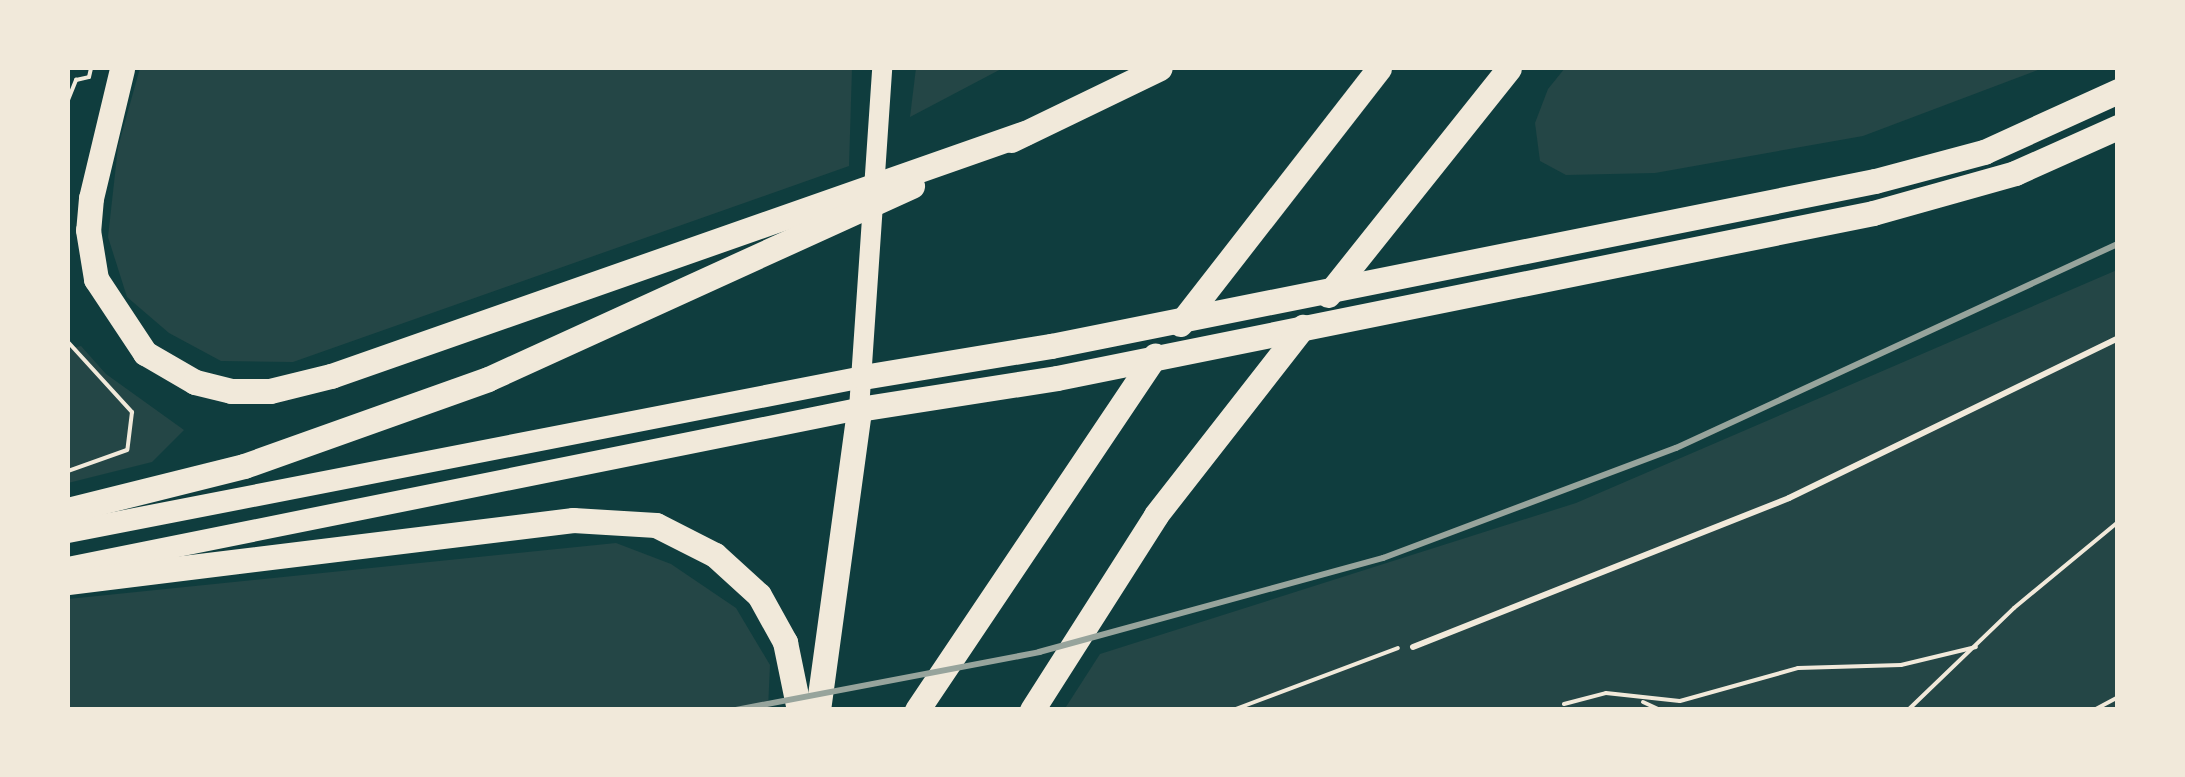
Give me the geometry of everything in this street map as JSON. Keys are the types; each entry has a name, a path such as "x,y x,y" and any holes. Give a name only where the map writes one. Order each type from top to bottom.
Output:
{"highway":[{"path":"68,510 262,460 488,379 1025,134 1160,68"},
{"path":"917,710 1114,410 1379,68"},
{"path":"1032,710 1156,516 1508,68"},
{"path":"122,69 91,198 88,230 96,279 145,353 194,382 231,391 270,391 330,376 1025,134"},
{"path":"68,532 863,378 1051,346 1930,167 1984,152 2118,91"},
{"path":"68,568 859,409 1057,378 1427,305 1953,193 2118,127"},
{"path":"818,710 859,409"},
{"path":"68,582 573,520 656,525 715,555 758,595 785,642 799,710"}],"main road":[{"path":"859,409 882,68"}],"lane":[{"path":"1413,647 1789,498 2118,338"}],"path":[{"path":"68,76 76,80 89,78 91,68"},
{"path":"68,100 76,80"},
{"path":"68,342 132,412 127,450 68,471"},
{"path":"1908,710 2118,522"},
{"path":"1233,710 1323,680 1386,649 1413,647"},
{"path":"1643,702 1680,702 1798,668 1901,664 1976,647"},
{"path":"1564,704 1606,693 1660,710"},
{"path":"2094,710 2118,697"}],"shaded area":[{"path":"140,68 852,68 849,166 293,362 221,361 169,333 127,297 108,237 118,147"},
{"path":"916,68 1003,68 910,117"},
{"path":"1565,68 2043,68 1863,136 1655,173 1566,175 1540,161 1535,123 1548,89"},
{"path":"2117,270 2117,709 1064,710 1100,654 1576,503"},
{"path":"81,346 106,374 184,430 152,462 68,483 68,349"},
{"path":"616,543 671,564 736,608 770,665 768,709 68,709 68,599"}],"railway":[{"path":"736,710 1039,652 1383,558 1676,448 2118,244"}]}
